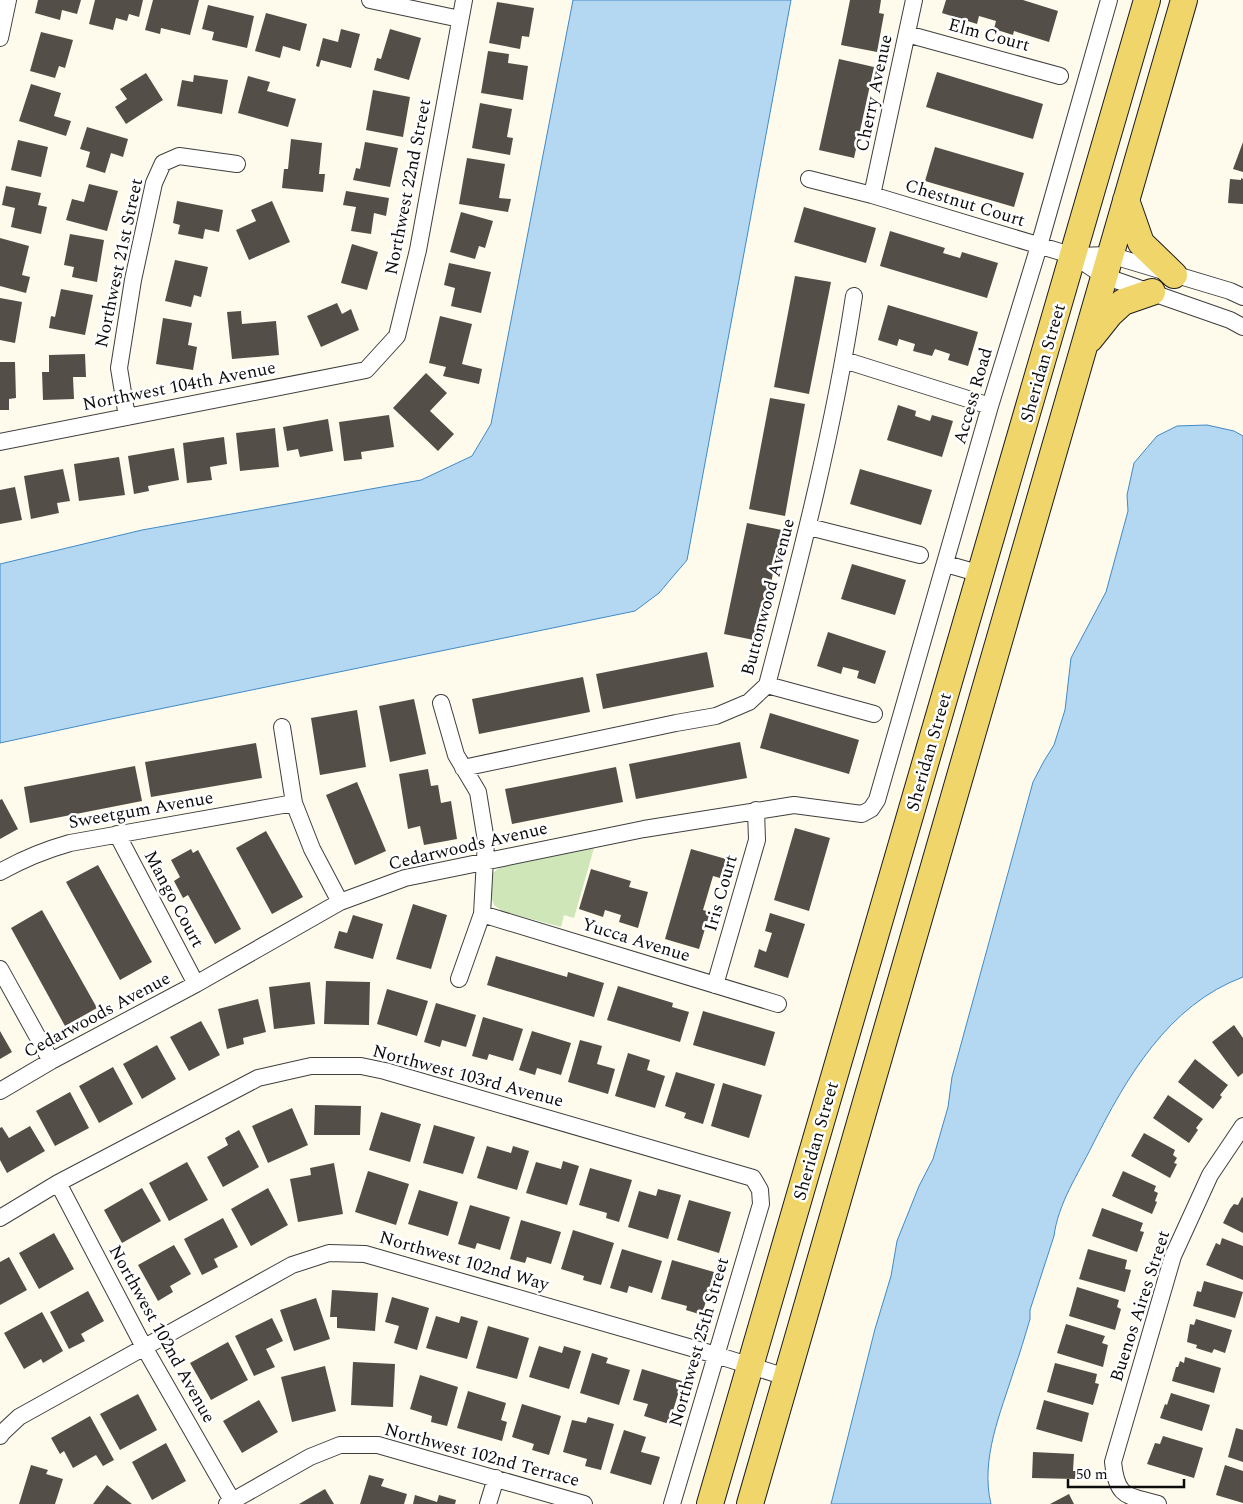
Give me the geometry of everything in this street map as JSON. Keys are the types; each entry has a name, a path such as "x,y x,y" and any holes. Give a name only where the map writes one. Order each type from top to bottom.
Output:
{"main road":[{"name":"Sheridan Street","path":"710,1504 1147,0"},
{"name":"Sheridan Street","path":"750,1504 1184,0"},
{"path":"1126,200 1141,243 1174,275"},
{"path":"1084,347 1110,314 1123,302 1152,292"}],"street":[{"path":"0,38 8,0"},
{"path":"370,0 460,19"},
{"name":"Northwest 22nd Street","path":"366,370 397,336 418,250 464,0"},
{"name":"Cherry Avenue","path":"872,195 914,0"},
{"name":"Access Road","path":"871,809 877,800 990,406 1039,246 1108,0"},
{"name":"Elm Court","path":"907,34 1060,76"},
{"name":"Northwest 21st Street","path":"127,417 118,368 133,280 154,183 163,163 179,156 237,164"},
{"name":"Chestnut Court","path":"809,179 872,195 1107,266"},
{"path":"1107,266 1174,275 1243,296"},
{"path":"1107,266 1152,292 1230,320 1243,327"},
{"name":"Buttonwood Avenue","path":"464,768 716,716 748,702 767,684 809,527 844,360 854,296"},
{"path":"844,360 990,406"},
{"name":"Northwest 104th Avenue","path":"0,442 366,370"},
{"path":"809,527 920,556"},
{"path":"946,564 981,574"},
{"path":"767,684 874,714"},
{"path":"440,703 456,755 478,792 486,841 482,914 459,978"},
{"path":"282,727 294,803 312,849 340,902"},
{"name":"Sweetgum Avenue","path":"0,872 24,858 48,849 84,840 294,803"},
{"name":"Cedarwoods Avenue","path":"0,1091 51,1061 196,984 340,902 405,878 644,829 756,810 794,805 862,814 871,809"},
{"name":"Iris Court","path":"715,985 757,840 756,810"},
{"name":"Mango Court","path":"117,834 196,984"},
{"name":"Yucca Avenue","path":"482,914 778,1004"},
{"path":"0,969 51,1061"},
{"name":"Northwest 103rd Avenue","path":"58,1183 258,1078 311,1066 361,1066 385,1071 753,1178 760,1190"},
{"name":"Buenos Aires Street","path":"1158,1504 1124,1494 1115,1481 1113,1462 1173,1256 1210,1175 1243,1126"},
{"path":"0,1218 58,1183"},
{"name":"Northwest 102nd Avenue","path":"58,1183 144,1347 231,1503"},
{"name":"Northwest 25th Street","path":"672,1504 761,1204 760,1190"},
{"name":"Northwest 102nd Way","path":"0,1436 19,1417 292,1264 329,1252 365,1254 786,1377"},
{"name":"Northwest 102nd Terrace","path":"231,1503 310,1457 340,1445 378,1445 584,1504"},
{"path":"488,1504 496,1478"}],"green space":[{"path":"594,848 574,918 564,915 561,927 502,911 494,905 490,882 493,873 500,867"}],"water":[{"path":"573,0 791,0 687,560 659,593 635,611 0,743 0,564 142,530 421,480 472,456 491,424"},
{"path":"1207,425 1234,431 1243,436 1243,977 1216,990 1193,1006 1171,1025 1152,1046 1119,1095 1069,1190 1056,1224 1054,1236 1030,1310 1030,1319 998,1419 988,1470 991,1504 831,1504 875,1329 891,1276 897,1241 919,1186 933,1159 948,1107 952,1077 1033,782 1054,745 1065,710 1071,658 1106,592 1128,511 1127,495 1134,463 1157,436 1177,426"}],"building":[{"path":"38,0 81,0 77,14 62,10 60,20 35,13"},
{"path":"95,0 143,0 139,17 129,14 127,21 116,18 113,30 89,24"},
{"path":"153,0 199,0 190,35 161,28 160,34 145,30"},
{"path":"850,0 881,0 879,13 884,14 877,52 841,45"},
{"path":"946,0 1023,0 1058,11 1049,42 1014,31 1013,35 994,29 996,21 979,16 977,24 942,13"},
{"path":"497,2 534,8 529,37 522,36 520,49 489,43"},
{"path":"208,5 254,16 247,48 212,40 214,32 202,29"},
{"path":"266,13 307,24 300,51 283,46 280,58 255,51"},
{"path":"341,29 360,34 351,68 321,60 319,67 316,66 323,38 338,42"},
{"path":"390,29 421,38 409,80 374,70 377,58 381,59"},
{"path":"41,32 73,40 65,68 59,66 55,78 30,71"},
{"path":"488,51 509,54 508,63 528,66 523,100 481,93"},
{"path":"839,59 874,67 854,158 819,150"},
{"path":"937,72 1043,104 1033,139 926,107"},
{"path":"146,73 163,100 126,124 115,107 127,99 120,89"},
{"path":"194,75 228,80 222,114 177,106 182,80 193,82"},
{"path":"248,76 270,82 267,91 296,99 288,127 238,113"},
{"path":"31,84 61,93 54,116 71,121 66,136 19,121"},
{"path":"373,90 410,97 403,137 366,130"},
{"path":"480,103 512,109 507,137 513,138 510,155 472,148"},
{"path":"87,127 128,139 123,157 111,153 105,173 86,167 90,152 80,149"},
{"path":"291,139 322,143 319,174 325,174 323,192 282,188 284,169 288,169"},
{"path":"18,140 48,147 41,177 11,170"},
{"path":"365,142 398,148 390,187 353,180 356,168 360,169"},
{"path":"1243,142 1243,172 1233,169"},
{"path":"935,147 1024,173 1014,207 925,181"},
{"path":"467,158 505,164 499,198 511,199 508,212 459,204"},
{"path":"1241,178 1243,179 1243,204 1228,203 1230,179 1241,180"},
{"path":"89,184 118,191 107,231 66,220 72,199 84,202"},
{"path":"6,186 41,193 38,205 47,207 41,234 11,227 15,208 2,205"},
{"path":"346,191 389,198 386,216 374,213 371,234 351,231 356,207 343,205"},
{"path":"177,201 223,210 219,232 205,229 203,239 178,234 180,225 173,223"},
{"path":"272,201 290,242 249,260 236,230 256,221 251,210"},
{"path":"804,207 876,228 866,263 794,242"},
{"path":"461,212 493,221 485,248 479,246 475,259 450,252"},
{"path":"890,231 945,248 943,253 960,258 962,252 998,263 987,298 880,266"},
{"path":"70,234 104,240 97,282 72,277 74,267 64,265"},
{"path":"0,238 29,246 22,275 30,277 26,293 0,286"},
{"path":"352,244 378,252 367,290 341,283"},
{"path":"175,260 208,267 201,297 194,295 191,307 165,301"},
{"path":"449,263 491,272 481,313 451,306 455,288 444,285"},
{"path":"795,276 831,282 809,394 774,387"},
{"path":"61,289 93,295 85,335 49,328 51,316 55,317"},
{"path":"0,298 22,302 15,343 0,340"},
{"path":"337,303 342,314 351,309 359,330 321,347 307,316"},
{"path":"888,305 978,332 968,366 948,360 950,354 935,349 932,356 913,351 915,344 899,339 897,346 878,340"},
{"path":"241,311 242,324 276,321 279,355 232,359 227,312"},
{"path":"440,316 472,324 462,364 482,369 479,384 443,376 446,367 429,363"},
{"path":"163,318 192,323 188,345 197,347 193,370 156,364"},
{"path":"85,354 86,377 73,377 74,399 43,400 42,372 49,372 49,355"},
{"path":"0,362 15,362 16,398 9,399 9,410 0,410"},
{"path":"426,373 447,393 430,411 454,434 438,451 393,408"},
{"path":"770,398 805,404 785,516 749,509"},
{"path":"898,405 916,411 915,416 930,421 932,415 953,421 942,457 887,440"},
{"path":"389,415 394,447 361,452 362,459 344,461 339,422"},
{"path":"328,419 333,451 300,457 298,449 287,451 283,427"},
{"path":"275,428 279,467 240,471 236,433"},
{"path":"224,437 227,464 210,467 212,480 187,483 183,443"},
{"path":"174,448 179,480 148,486 149,491 134,494 128,456"},
{"path":"119,457 125,495 79,501 74,464"},
{"path":"63,469 70,501 57,503 59,513 31,519 24,476"},
{"path":"860,469 932,490 921,525 850,504"},
{"path":"15,487 22,520 0,524 0,490"},
{"path":"747,523 782,530 759,641 724,634"},
{"path":"852,564 906,580 895,615 841,599"},
{"path":"828,632 886,651 875,684 857,678 859,671 843,667 841,674 817,666"},
{"path":"707,652 714,687 603,709 596,674"},
{"path":"583,677 590,712 479,734 472,699"},
{"path":"414,699 426,754 390,762 379,706"},
{"path":"357,710 366,767 320,775 311,718"},
{"path":"770,713 859,740 849,774 760,748"},
{"path":"740,742 747,778 636,799 629,764"},
{"path":"256,743 262,778 151,797 145,762"},
{"path":"135,766 142,801 30,823 24,787"},
{"path":"616,767 623,802 512,824 505,789"},
{"path":"428,769 431,786 438,785 441,803 451,801 457,839 424,845 420,826 408,829 399,774"},
{"path":"357,782 386,851 355,865 326,795"},
{"path":"2,799 18,829 0,839 0,800"},
{"path":"795,828 830,838 809,911 774,900"},
{"path":"266,831 303,897 272,914 236,848"},
{"path":"191,849 193,853 198,850 241,929 215,944 188,895 183,898 174,881 180,877 171,860"},
{"path":"691,849 726,859 720,878 713,876 703,910 710,912 699,949 665,939"},
{"path":"98,865 152,962 120,980 66,882"},
{"path":"591,869 631,881 629,887 648,892 638,928 619,922 621,915 605,910 603,917 579,909"},
{"path":"413,904 447,915 431,969 396,959"},
{"path":"42,910 97,1008 65,1026 11,928"},
{"path":"770,913 805,924 788,978 754,967 759,949 766,952 772,933 765,931"},
{"path":"353,915 383,924 373,959 334,948 339,931 347,933"},
{"path":"496,956 567,977 568,972 604,983 594,1017 487,985"},
{"path":"326,981 370,982 369,1025 324,1024"},
{"path":"310,982 315,1024 274,1029 269,987"},
{"path":"618,986 673,1003 672,1007 689,1012 680,1042 607,1020"},
{"path":"387,989 428,1001 417,1036 377,1024"},
{"path":"258,999 266,1032 243,1038 244,1044 227,1049 218,1009"},
{"path":"436,1003 476,1015 466,1047 442,1040 440,1047 424,1042"},
{"path":"703,1011 775,1032 765,1066 693,1045"},
{"path":"483,1017 523,1029 513,1061 489,1054 487,1060 472,1056"},
{"path":"201,1021 220,1055 189,1071 170,1037"},
{"path":"1234,1025 1243,1038 1243,1073 1238,1077 1212,1042"},
{"path":"0,1031 12,1052 0,1059"},
{"path":"532,1031 571,1043 561,1075 537,1068 535,1075 519,1070"},
{"path":"580,1040 602,1046 597,1064 615,1069 608,1094 568,1082"},
{"path":"157,1045 176,1079 142,1099 123,1064"},
{"path":"628,1053 650,1060 647,1070 665,1076 655,1108 615,1096"},
{"path":"1195,1059 1228,1085 1213,1109 1178,1082"},
{"path":"113,1067 133,1104 99,1123 79,1086"},
{"path":"676,1072 715,1084 703,1124 684,1118 686,1113 665,1106"},
{"path":"723,1083 762,1095 749,1138 711,1126"},
{"path":"70,1092 89,1128 55,1146 36,1111"},
{"path":"1168,1095 1203,1119 1196,1128 1198,1130 1189,1143 1153,1118"},
{"path":"315,1105 361,1106 360,1135 314,1135"},
{"path":"292,1108 308,1145 268,1163 252,1126"},
{"path":"381,1112 421,1124 410,1162 369,1150"},
{"path":"434,1125 475,1137 463,1174 423,1163"},
{"path":"30,1126 45,1151 7,1173 0,1160 0,1128 2,1127 9,1138"},
{"path":"239,1130 259,1167 223,1187 207,1157 228,1145 225,1138"},
{"path":"1144,1133 1175,1150 1173,1155 1177,1158 1174,1163 1177,1164 1170,1178 1131,1156"},
{"path":"487,1146 511,1153 513,1146 529,1151 517,1190 477,1178"},
{"path":"563,1161 579,1166 567,1205 526,1193 536,1162 561,1169"},
{"path":"187,1162 208,1200 169,1221 149,1183"},
{"path":"334,1163 343,1214 298,1222 290,1179 311,1175 310,1168"},
{"path":"590,1168 632,1180 619,1222 606,1218 607,1213 579,1205"},
{"path":"368,1171 409,1184 396,1225 355,1212"},
{"path":"1123,1171 1156,1186 1154,1191 1158,1193 1155,1201 1157,1202 1152,1214 1112,1196"},
{"path":"142,1188 161,1221 122,1243 104,1210"},
{"path":"268,1188 288,1225 251,1246 231,1209"},
{"path":"658,1189 681,1195 668,1239 628,1227 639,1191 656,1196"},
{"path":"419,1190 458,1202 448,1236 408,1224"},
{"path":"1242,1197 1243,1233 1223,1223 1230,1209 1234,1204 1238,1205"},
{"path":"689,1200 731,1212 719,1253 677,1240"},
{"path":"470,1205 510,1217 500,1250 477,1243 475,1249 458,1244"},
{"path":"1102,1208 1143,1223 1140,1231 1144,1232 1137,1252 1092,1236"},
{"path":"223,1218 238,1247 214,1259 218,1267 202,1275 184,1239"},
{"path":"521,1220 561,1232 551,1264 527,1257 525,1263 510,1259"},
{"path":"573,1230 614,1243 601,1285 583,1280 584,1276 561,1269"},
{"path":"54,1233 74,1269 39,1289 19,1253"},
{"path":"1222,1238 1243,1246 1243,1280 1206,1265 1216,1243 1220,1245"},
{"path":"174,1245 191,1274 170,1286 173,1292 158,1301 138,1265"},
{"path":"622,1249 662,1261 652,1293 629,1286 627,1293 610,1288"},
{"path":"1088,1249 1127,1260 1125,1269 1131,1270 1125,1292 1079,1279"},
{"path":"9,1257 27,1290 0,1305 0,1262"},
{"path":"672,1260 714,1272 702,1315 686,1310 687,1306 661,1299"},
{"path":"1204,1281 1243,1292 1235,1318 1193,1306 1197,1291 1201,1292"},
{"path":"1077,1287 1119,1300 1117,1307 1121,1309 1115,1330 1069,1316"},
{"path":"332,1290 378,1293 375,1331 337,1328 337,1317 330,1317"},
{"path":"88,1291 104,1321 81,1334 85,1341 69,1349 50,1312"},
{"path":"392,1297 429,1308 417,1350 394,1343 399,1326 385,1322"},
{"path":"316,1298 330,1339 294,1351 280,1310"},
{"path":"42,1312 63,1351 43,1363 41,1359 24,1369 4,1333"},
{"path":"436,1316 459,1323 461,1316 478,1321 467,1359 426,1348"},
{"path":"272,1318 283,1341 266,1349 275,1367 254,1376 235,1336"},
{"path":"1196,1319 1232,1330 1225,1353 1214,1349 1212,1353 1196,1348 1197,1345 1187,1342 1190,1324 1194,1325"},
{"path":"1066,1324 1105,1336 1102,1343 1108,1345 1103,1367 1057,1353"},
{"path":"488,1326 529,1338 517,1379 476,1368"},
{"path":"228,1342 248,1380 211,1400 190,1363"},
{"path":"539,1346 562,1353 564,1346 581,1351 569,1389 529,1377"},
{"path":"592,1353 608,1358 606,1363 630,1370 619,1405 580,1393"},
{"path":"1185,1357 1221,1368 1214,1393 1172,1381 1176,1367 1178,1367 1180,1361 1184,1363"},
{"path":"353,1362 395,1364 393,1407 351,1405"},
{"path":"1055,1363 1097,1374 1095,1383 1099,1384 1093,1405 1047,1392"},
{"path":"325,1366 336,1411 292,1422 281,1377"},
{"path":"642,1369 682,1381 669,1424 644,1416 648,1404 633,1400"},
{"path":"420,1375 458,1387 447,1426 431,1422 432,1416 410,1409"},
{"path":"468,1391 506,1403 501,1420 507,1422 502,1441 457,1428"},
{"path":"1171,1393 1210,1405 1202,1431 1160,1418"},
{"path":"138,1394 157,1430 120,1450 100,1414"},
{"path":"259,1400 278,1432 242,1453 223,1421"},
{"path":"1044,1400 1089,1413 1082,1442 1036,1429"},
{"path":"522,1404 561,1416 549,1455 532,1450 534,1444 512,1437"},
{"path":"90,1416 114,1460 103,1466 96,1455 73,1468 64,1451 60,1454 51,1438"},
{"path":"588,1417 614,1424 601,1470 585,1466 587,1459 563,1452 572,1420 586,1423"},
{"path":"1236,1428 1243,1430 1243,1462 1228,1457"},
{"path":"624,1430 646,1437 641,1452 660,1457 651,1485 610,1473"},
{"path":"1163,1436 1203,1448 1194,1478 1147,1464 1155,1443 1160,1444"},
{"path":"166,1443 186,1481 152,1500 132,1462"},
{"path":"1033,1452 1074,1454 1073,1471 1076,1471 1076,1479 1032,1478"},
{"path":"31,1465 48,1470 46,1474 63,1479 55,1504 19,1504"},
{"path":"1225,1465 1243,1471 1243,1503 1216,1495"},
{"path":"369,1475 384,1479 381,1486 407,1494 404,1504 360,1504"},
{"path":"107,1485 132,1504 93,1504"},
{"path":"325,1489 334,1504 299,1504"},
{"path":"1069,1494 1074,1504 1050,1504"},
{"path":"415,1495 437,1502 439,1495 456,1500 455,1504 413,1504"}]}
